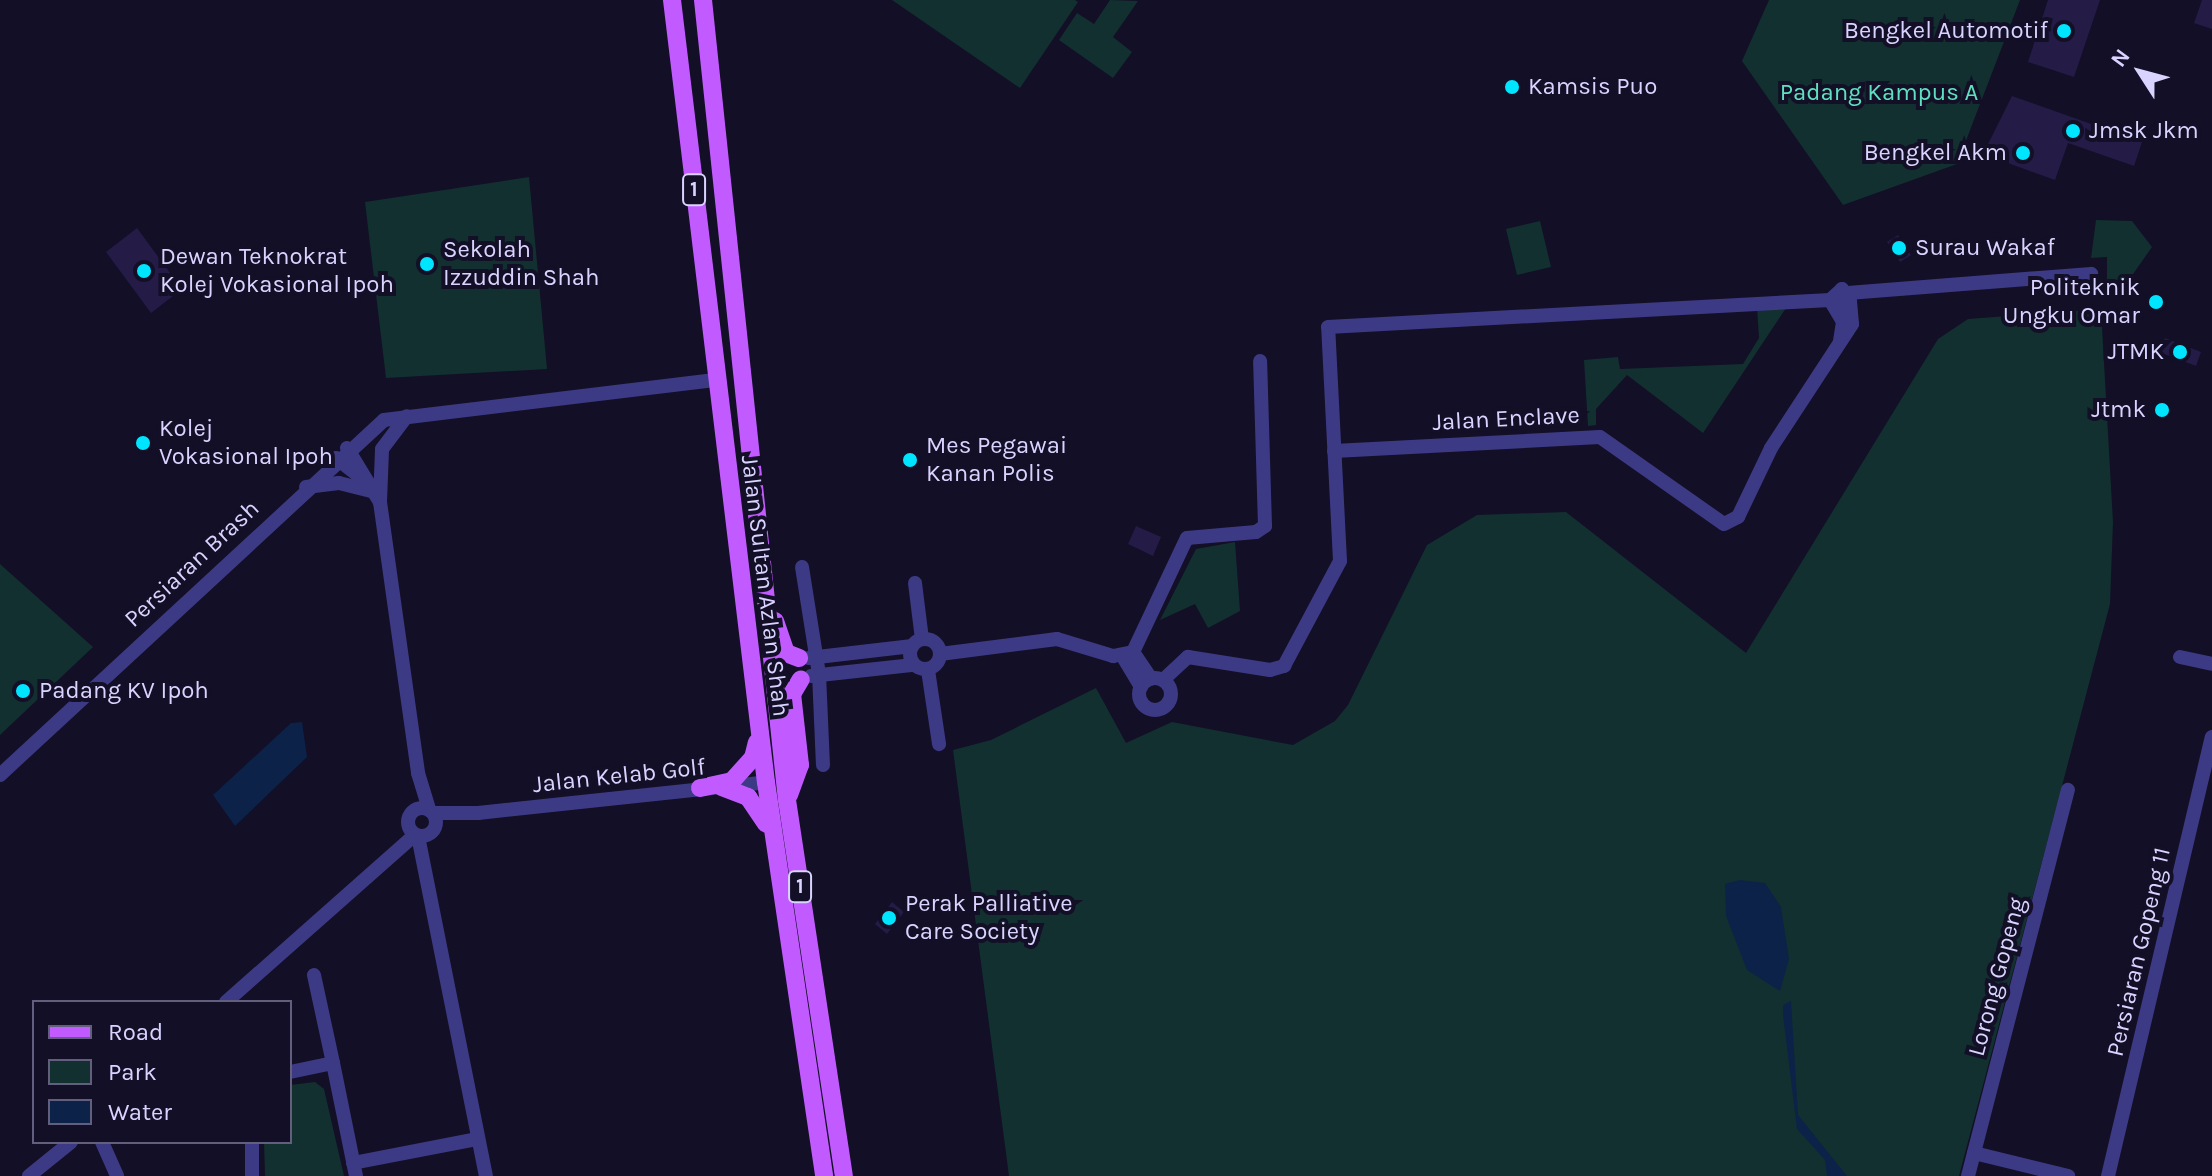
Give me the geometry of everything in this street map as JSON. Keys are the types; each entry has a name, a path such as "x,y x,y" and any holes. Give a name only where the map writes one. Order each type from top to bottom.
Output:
{"main road":[{"name":"Jalan Sultan Azlan Shah","path":"672,0 758,721 824,1176"},
{"name":"Jalan Sultan Azlan Shah","path":"703,0 762,588 787,800 844,1176"},
{"path":"762,588 782,645 808,658"},
{"path":"762,588 756,608 773,759 766,782"},
{"path":"787,800 800,765 792,694 810,676"},
{"path":"700,788 732,781 743,771 753,758 758,721"},
{"path":"722,787 758,807 775,849"}],"street":[{"path":"1839,345 1834,304 1838,289 1849,296 2091,274"},
{"name":"Jalan Enclave","path":"1334,451 1600,437 1724,524 1738,517 1771,448 1855,317 1849,296"},
{"path":"810,676 921,667 940,654 1057,639 1128,654 1152,682 1188,657 1270,670 1295,655 1340,561 1328,327 1834,304"},
{"path":"1128,654 1187,538 1256,532 1265,526 1260,361"},
{"name":"Persiaran Brash","path":"0,775 341,453 384,420 715,380"},
{"path":"407,416 382,449 374,493 418,773 430,882 486,1176"},
{"path":"341,453 374,493"},
{"path":"306,487 339,483 374,493"},
{"path":"802,567 808,658 823,765"},
{"path":"915,583 917,642 939,744"},
{"path":"808,658 933,641 940,654"},
{"path":"2180,657 2212,664"},
{"name":"Persiaran Gopeng 11","path":"2108,1176 2212,737"},
{"name":"Jalan Kelab Golf","path":"422,824 478,813 766,782"},
{"name":"Lorong Gopeng","path":"1968,1176 2068,790"},
{"path":"228,1000 422,824"},
{"path":"314,975 355,1170 478,1139"},
{"path":"292,1072 333,1063"},
{"path":"29,1176 69,1144"},
{"path":"103,1144 117,1176"},
{"path":"252,1144 252,1176"},
{"path":"1974,1153 2068,1176"}],"green space":[{"path":"892,0 1075,0 1078,2 1020,88"},
{"path":"1110,0 1138,1 1113,37 1132,52 1113,78 1059,40 1077,13 1094,24"},
{"name":"Padang Kampus A","path":"1769,0 2020,0 1957,164 1843,205 1742,61"},
{"path":"529,177 547,369 386,378 365,202"},
{"path":"2096,220 2132,221 2152,247 2124,287 2107,292 2107,257 2091,258"},
{"path":"1540,221 1551,267 1517,275 1506,229"},
{"path":"1788,305 1703,433 1627,375 1596,409 1596,425 1588,426 1584,360 1618,357 1620,369 1743,364 1759,338 1757,307"},
{"path":"2101,309 2113,522 2110,604 1959,1176 1009,1176 953,750 991,740 1096,688 1126,743 1172,722 1293,745 1335,721 1348,705 1427,545 1477,515 1566,512 1746,653 1938,339 1968,319"},
{"path":"1235,542 1240,611 1208,628 1195,604 1160,620 1196,549"},
{"name":"Padang KV Ipoh","path":"0,564 93,647 0,735"},
{"path":"315,1082 324,1089 344,1176 265,1176 264,1144 292,1144 292,1085"}],"water":[{"path":"302,722 307,757 235,826 213,795 291,723"},
{"path":"1740,880 1765,883 1781,907 1789,959 1780,991 1747,970 1726,916 1725,884"},
{"path":"1791,1001 1798,1115 1847,1176 1827,1176 1825,1160 1797,1129 1783,1015 1783,1005"}],"building":[{"name":"Bengkel Automotif","path":"2048,0 2100,0 2074,77 2028,62"},
{"path":"2202,0 2212,0 2212,29 2194,23"},
{"path":"2012,96 2142,142 2134,166 2068,143 2055,180 1983,154"},
{"name":"Dewan Teknokrat Kolej Vokasional Ipoh","path":"137,228 182,289 151,313 106,252"},
{"name":"Surau Wakaf","path":"1898,235 1911,255 1900,262 1887,242"},
{"name":"JTMK","path":"2165,338 2201,352 2196,366 2159,352"},
{"path":"1136,526 1161,537 1153,556 1128,544"},
{"name":"Perak Palliative Care Society","path":"892,902 904,912 887,934 875,924"}],"place":[{"name":"Bengkel Automotif","path":"2064,31"},
{"name":"Kamsis Puo","path":"1512,87"},
{"name":"Jmsk Jkm","path":"2073,131"},
{"name":"Bengkel Akm","path":"2023,153"},
{"name":"Surau Wakaf","path":"1899,248"},
{"name":"Sekolah Izzuddin Shah","path":"427,264"},
{"name":"Dewan Teknokrat Kolej Vokasional Ipoh","path":"144,271"},
{"name":"Politeknik Ungku Omar","path":"2156,302"},
{"name":"JTMK","path":"2180,352"},
{"name":"Jtmk","path":"2162,410"},
{"name":"Kolej Vokasional Ipoh","path":"143,443"},
{"name":"Mes Pegawai Kanan Polis","path":"910,460"},
{"name":"Padang KV Ipoh","path":"23,691"},
{"name":"Perak Palliative Care Society","path":"889,918"}]}
